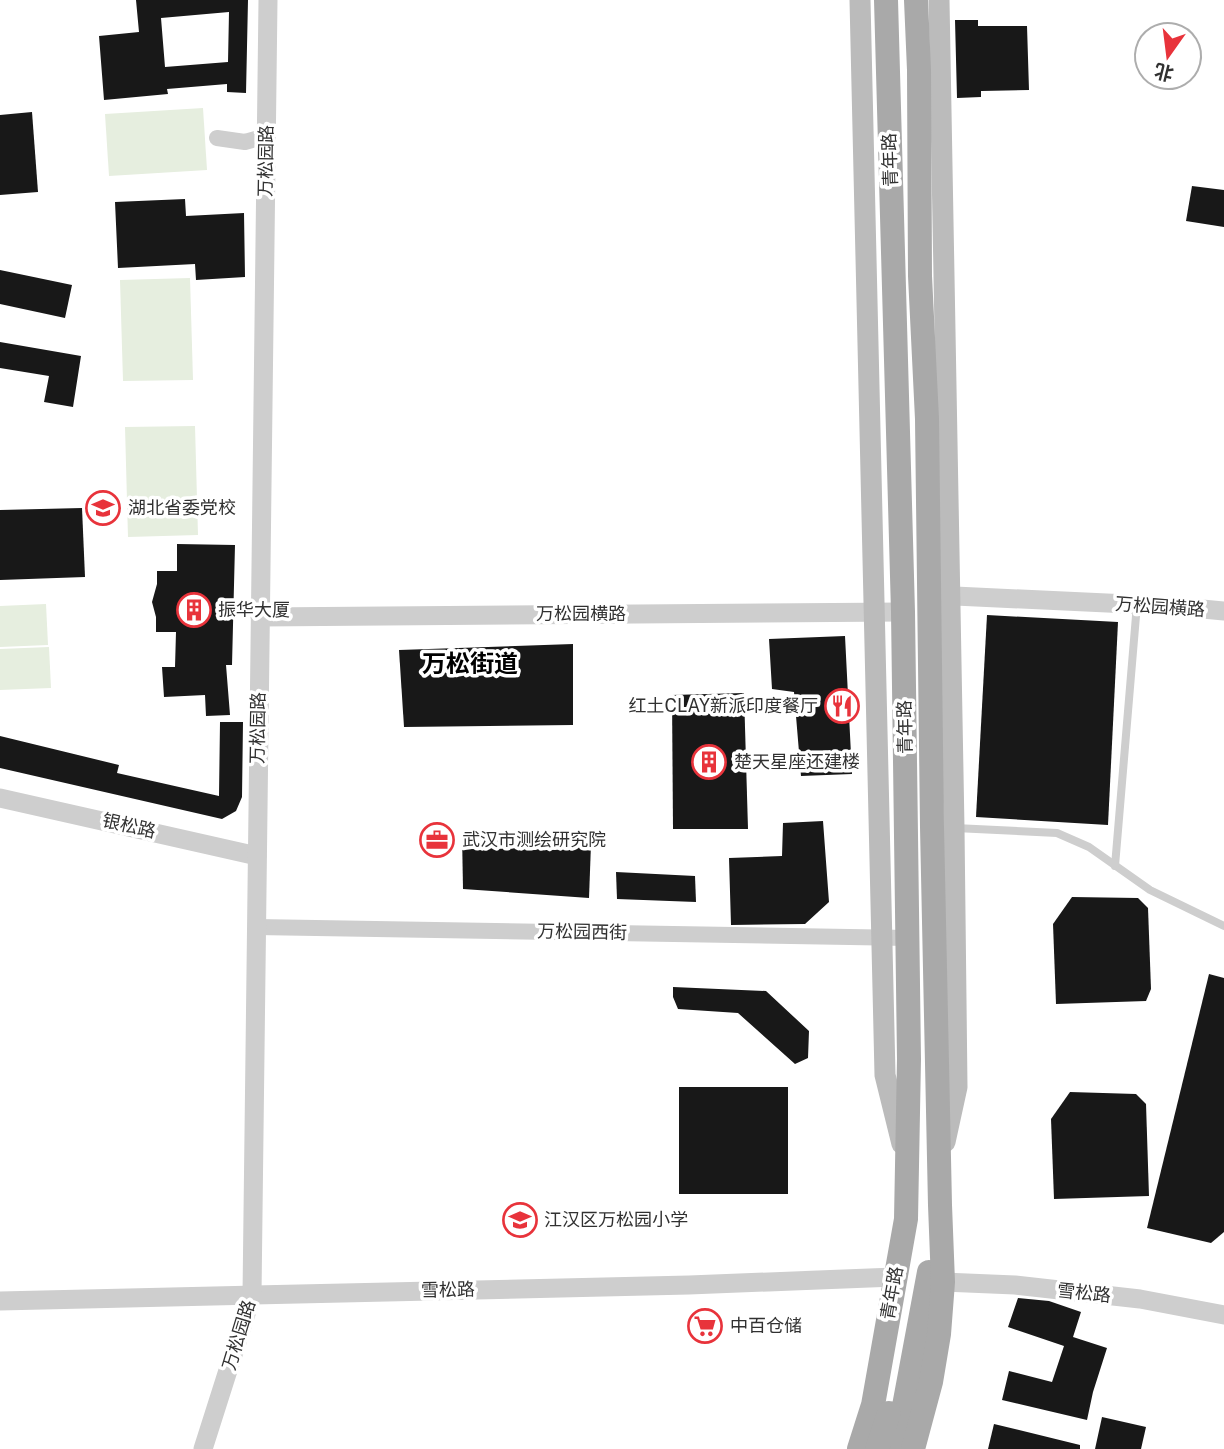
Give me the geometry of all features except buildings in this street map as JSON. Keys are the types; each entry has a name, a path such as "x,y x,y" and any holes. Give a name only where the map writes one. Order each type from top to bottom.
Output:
{"main road":[{"path":"860,0 885,1075 907,1164"},
{"name":"青年路","path":"859,1449 873,1405 906,1219 907,854 886,0"},
{"name":"青年路","path":"913,1449 931,1382 939,1334 943,1282 932,854 939,596 920,263 916,0"},
{"path":"932,0 940,34"},
{"path":"939,0 939,596 952,702 957,1087 939,1168"},
{"path":"864,156 887,36"},
{"path":"920,263 941,116"},
{"path":"878,702 907,854"},
{"path":"932,854 952,702"},
{"path":"877,1449 896,1415 923,1313 940,1205"},
{"path":"896,1449 906,1219"}],"street":[{"name":"万松园路","path":"203,1449 252,1295 268,0"},
{"path":"217,138 245,142 266,136"},
{"name":"万松园横路","path":"939,596 1137,604 1224,611"},
{"name":"万松园横路","path":"260,617 903,612"},
{"name":"银松路","path":"0,798 257,856"},
{"name":"万松园西街","path":"256,927 908,938"},
{"name":"雪松路","path":"0,1301 689,1285 895,1277"},
{"name":"雪松路","path":"943,1282 1015,1285 1140,1298 1224,1315"}],"lane":[{"path":"1115,866 1137,604"},
{"path":"954,828 1057,833 1089,847 1150,890 1224,926"}],"green space":[{"path":"203,108 207,170 109,176 105,114"},
{"path":"190,278 193,380 123,381 120,280"},
{"path":"195,426 198,535 128,537 125,427"},
{"path":"46,604 48,645 0,647 0,606"},
{"path":"49,647 51,688 0,690 0,649"}],"place":[{"name":"湖北省委党校","path":"103,508"},
{"name":"振华大厦","path":"194,610"},
{"name":"红土CLAY新派印度餐厅","path":"842,706"},
{"name":"楚天星座还建楼","path":"709,762"},
{"name":"武汉市测绘研究院","path":"437,840"},
{"name":"江汉区万松园小学","path":"520,1220"},
{"name":"中百仓储","path":"705,1326"}],"district":[{"name":"万松街道","path":"470,664"}]}
